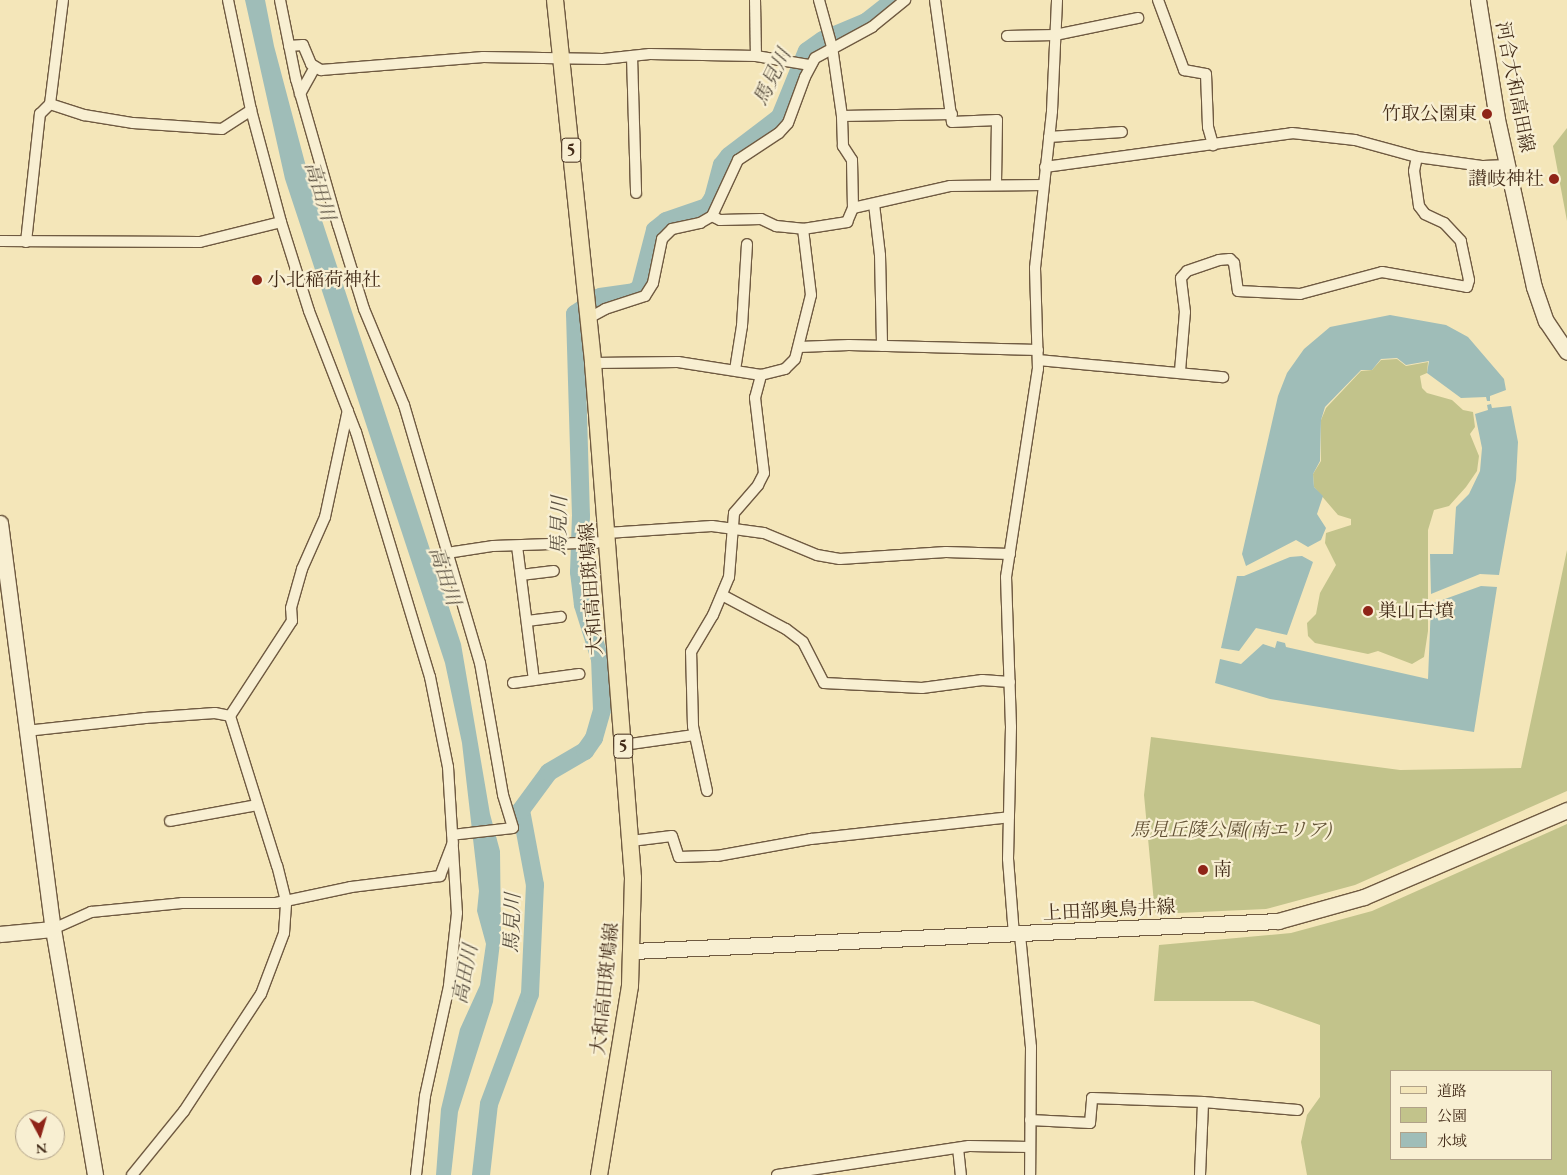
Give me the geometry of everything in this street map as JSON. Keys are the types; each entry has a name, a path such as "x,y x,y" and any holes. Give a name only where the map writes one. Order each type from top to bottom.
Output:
{"main road":[{"name":"大和高田斑鳩線","path":"555,0 593,363 631,841 633,951 625,1019 599,1175"}],"street":[{"path":"26,242 40,114 50,104 62,0"},
{"path":"228,0 251,110 281,222 309,311 348,410 430,677 448,767 458,900 453,959 425,1096 417,1170 411,1175"},
{"path":"280,0 300,94 358,290 404,405 478,653 504,795 513,828 454,837"},
{"path":"755,0 756,56"},
{"path":"712,216 720,220 761,219 776,226 804,229 847,222 854,208 852,160 843,146 842,116 830,42 819,0"},
{"path":"588,311 645,296 653,283 662,239 672,229 700,223 712,216 738,160 779,133 788,123 804,64 830,42 872,27 905,0"},
{"path":"935,0 952,122 997,120 996,185"},
{"path":"1030,1175 1031,1039 1008,859 1010,682 1006,591 1038,355 1035,268 1049,137 1057,0"},
{"path":"1158,0 1184,70 1206,74 1208,127 1213,145"},
{"name":"河合大和高田線","path":"1478,0 1497,119 1509,165 1534,288 1546,321 1567,352"},
{"path":"1008,36 1055,35 1138,18"},
{"path":"289,46 303,45 314,69"},
{"path":"314,69 484,57 561,56 603,59 632,56 756,56 804,64"},
{"path":"632,56 636,193"},
{"path":"300,94 314,69"},
{"path":"50,104 84,115 133,123 222,129 251,110"},
{"path":"842,116 952,114"},
{"path":"1049,137 1122,132"},
{"path":"1045,167 1213,145 1269,134 1303,133 1355,140 1417,157 1483,166 1509,165"},
{"path":"1180,371 1185,312 1181,278 1187,271 1219,260 1230,260 1234,263 1238,291 1300,294 1382,272 1467,287 1469,280 1461,241 1444,223 1424,214 1419,206 1414,172 1417,157"},
{"path":"854,208 950,186 1043,185"},
{"path":"874,204 881,263 882,346"},
{"path":"0,241 200,242 281,222"},
{"path":"593,363 678,362 761,375 791,365 799,347 811,295 804,229"},
{"path":"735,370 743,320 747,244"},
{"path":"799,347 882,346 1038,355 1223,377"},
{"path":"707,791 694,735 690,690 691,652 722,595 729,577 734,513 758,485 764,473 756,398 761,375"},
{"path":"230,716 292,621 291,608 302,569 325,517 348,410"},
{"path":"0,523 53,929 95,1175"},
{"path":"448,553 517,546 588,544 607,538 700,526 764,533 832,558 946,552 1010,554"},
{"path":"517,546 534,680"},
{"path":"521,575 554,571"},
{"path":"722,595 786,629 803,642 824,683 922,688 982,680 1010,682"},
{"path":"527,621 561,617"},
{"path":"513,683 579,674"},
{"path":"26,731 145,718 215,713 230,716"},
{"path":"132,1175 184,1111 260,994 284,932 286,901 230,716"},
{"path":"623,745 694,735"},
{"path":"170,821 257,805"},
{"name":"上田部奥鳥井線","path":"633,951 1229,925 1306,915 1364,897 1567,810"},
{"path":"631,841 672,836 679,857 717,856 820,838 1009,817"},
{"path":"0,934 53,929 91,912 182,902 286,901 351,887 440,876 454,837"},
{"path":"1030,1120 1090,1123 1092,1098 1203,1102 1298,1110"},
{"path":"1200,1175 1203,1102"},
{"path":"776,1175 811,1168 896,1160 958,1148 1030,1147"},
{"path":"958,1148 961,1175"}],"green space":[{"path":"1567,128 1567,221 1553,146"},
{"path":"1397,359 1406,366 1428,362 1427,373 1420,376 1422,388 1427,393 1452,400 1463,410 1473,412 1475,427 1470,434 1479,456 1477,471 1466,487 1449,506 1434,510 1428,530 1428,631 1424,657 1412,664 1378,651 1368,654 1315,643 1308,636 1307,623 1316,614 1320,593 1336,565 1325,543 1326,533 1351,525 1351,519 1338,515 1314,487 1313,474 1321,461 1321,420 1326,408 1361,371 1372,370 1381,360"},
{"name":"馬見丘陵公園(南エリア)","path":"1567,550 1567,791 1355,885 1266,909 1155,914 1144,795 1151,737 1400,770 1521,768"},
{"path":"1567,824 1567,1175 1307,1175 1301,1142 1307,1115 1320,1097 1320,1025 1253,1001 1154,1001 1159,945 1291,933 1372,911"}],"water":[{"path":"245,0 265,0 274,46 313,193 461,644 490,814 500,851 501,934 493,1002 458,1112 451,1175 436,1175 441,1109 460,1029 480,985 486,944 477,911 479,891 462,743 445,663 285,179"},
{"path":"1390,315 1446,325 1468,337 1504,379 1506,390 1490,396 1490,401 1487,401 1486,397 1461,398 1427,373 1429,361 1406,365 1397,358 1381,359 1372,370 1361,370 1325,407 1321,420 1320,461 1313,474 1314,487 1323,496 1317,514 1326,528 1321,540 1308,547 1296,540 1246,566 1242,554 1278,396 1287,373 1304,349 1330,327"},
{"path":"1491,404 1492,408 1511,406 1518,442 1516,480 1499,575 1480,574 1431,594 1430,554 1453,554 1456,507 1469,494 1480,471 1482,448 1475,414 1488,410 1487,405"},
{"path":"1302,556 1313,562 1287,635 1256,628 1239,651 1221,648 1237,576 1244,576 1290,557"},
{"path":"1481,586 1497,587 1474,732 1270,699 1215,683 1220,659 1241,664 1263,644 1275,648 1277,641 1285,643 1286,647 1428,679 1431,604"}],"waterway":[{"name":"馬見川","path":"481,1175 489,1104 530,994 535,885 521,810 549,772 585,751 594,738 602,710 600,659 583,605 579,572 581,516 575,314 600,297 634,292 640,288 655,230 666,221 707,207 713,198 722,165 729,156 780,117 807,51 823,40 866,22 894,0"}],"place":[{"name":"竹取公園東","path":"1487,114"},
{"name":"讃岐神社","path":"1554,179"},
{"name":"小北稲荷神社","path":"257,280"},
{"name":"巣山古墳","path":"1368,611"},
{"name":"南","path":"1203,870"}],"water label":[{"name":"高田川","path":"320,191"},
{"name":"高田川","path":"445,576"},
{"name":"高田川","path":"465,974"}]}
